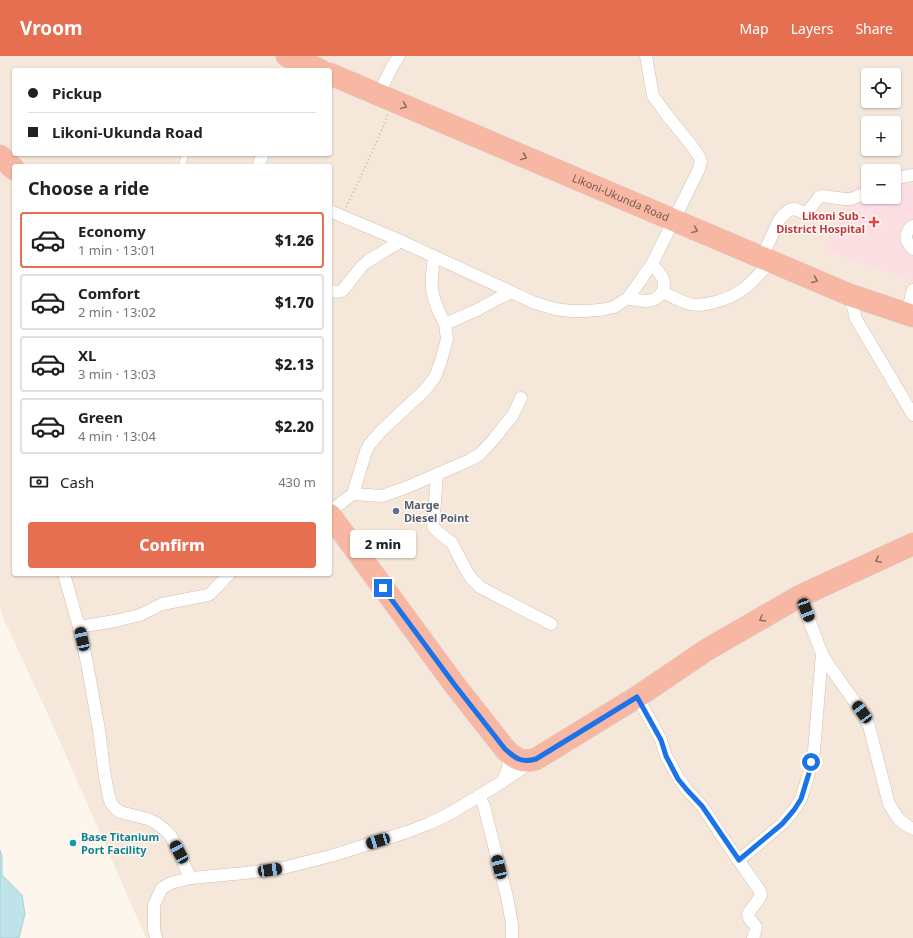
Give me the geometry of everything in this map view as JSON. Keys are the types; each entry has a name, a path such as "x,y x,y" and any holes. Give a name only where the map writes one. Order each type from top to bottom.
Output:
{"highway":[{"name":"Likoni-Ukunda Road","path":"332,75 850,295 910,315"},
{"path":"0,156 12,167"},
{"path":"332,518 454,684 505,749 522,761 536,759 637,697 708,649 800,596 913,544"}],"street":[{"path":"386,98 393,65 398,56"},
{"path":"332,212 402,241 535,303 555,309 570,311 600,310 614,307 628,298 652,264 699,169 701,162 692,146 653,96 646,56"},
{"path":"901,177 913,175"},
{"path":"662,292 690,304 700,305 724,300 738,294 749,285 766,259 779,220 782,216 792,209 807,213 822,196 845,199 861,194"},
{"path":"913,226 907,232 907,241 913,249"},
{"path":"332,291 335,293 343,290 362,266 402,241"},
{"path":"332,510 353,494 366,451 370,444 386,426 425,390 435,377 447,339 446,324 440,314 432,288 434,256"},
{"path":"628,298 647,301 659,296 662,292 664,288 663,280 652,264"},
{"path":"910,315 913,290"},
{"path":"446,324 478,310 512,292"},
{"path":"850,295 856,319 913,415"},
{"path":"353,494 382,496 405,488 470,460 480,454 493,440 513,415 521,398"},
{"path":"437,474 433,527 452,543 467,572 480,587 550,624"},
{"path":"65,576 80,627 88,663 105,777 111,803 120,812 148,819 165,830 171,836 191,878"},
{"path":"80,627 140,615 162,604 208,595 227,576"},
{"path":"800,596 822,654 862,712 869,726 888,804 897,817 913,829"},
{"path":"739,860 782,824 801,799 814,751 822,654"},
{"path":"637,697 661,740 666,756 678,779 702,806 760,891 760,897 748,914 749,918 756,926 753,938"},
{"path":"502,782 508,771 509,765 509,760 505,749"},
{"path":"156,938 154,905 162,888 172,882 191,878 283,868 334,855 407,832 449,814 502,782 536,759"},
{"path":"478,796 484,806 507,897 512,924 512,938"}],"path":[{"path":"342,215 377,142 386,98"}],"shaded area":[{"path":"0,56 913,56 913,938 146,938 50,719 4,620 0,608"},
{"name":"Likoni Sub - District Hospital","path":"901,183 913,185 913,281 850,260 825,247 848,188 861,185 861,204 901,204"}],"water":[{"path":"0,850 2,856 2,875 22,895 25,914 19,938 0,938"}],"place":[{"name":"Likoni Sub - District Hospital","path":"874,222"},
{"name":"Marge Diesel Point","path":"396,511"},
{"name":"Base Titanium Port Facility","path":"73,843"}],"route":[{"path":"383,588 454,684 505,749 510,754 522,761 536,759 637,697 654,725 666,756 678,779 702,806 739,860 782,824 794,810 801,799 811,762"}]}
